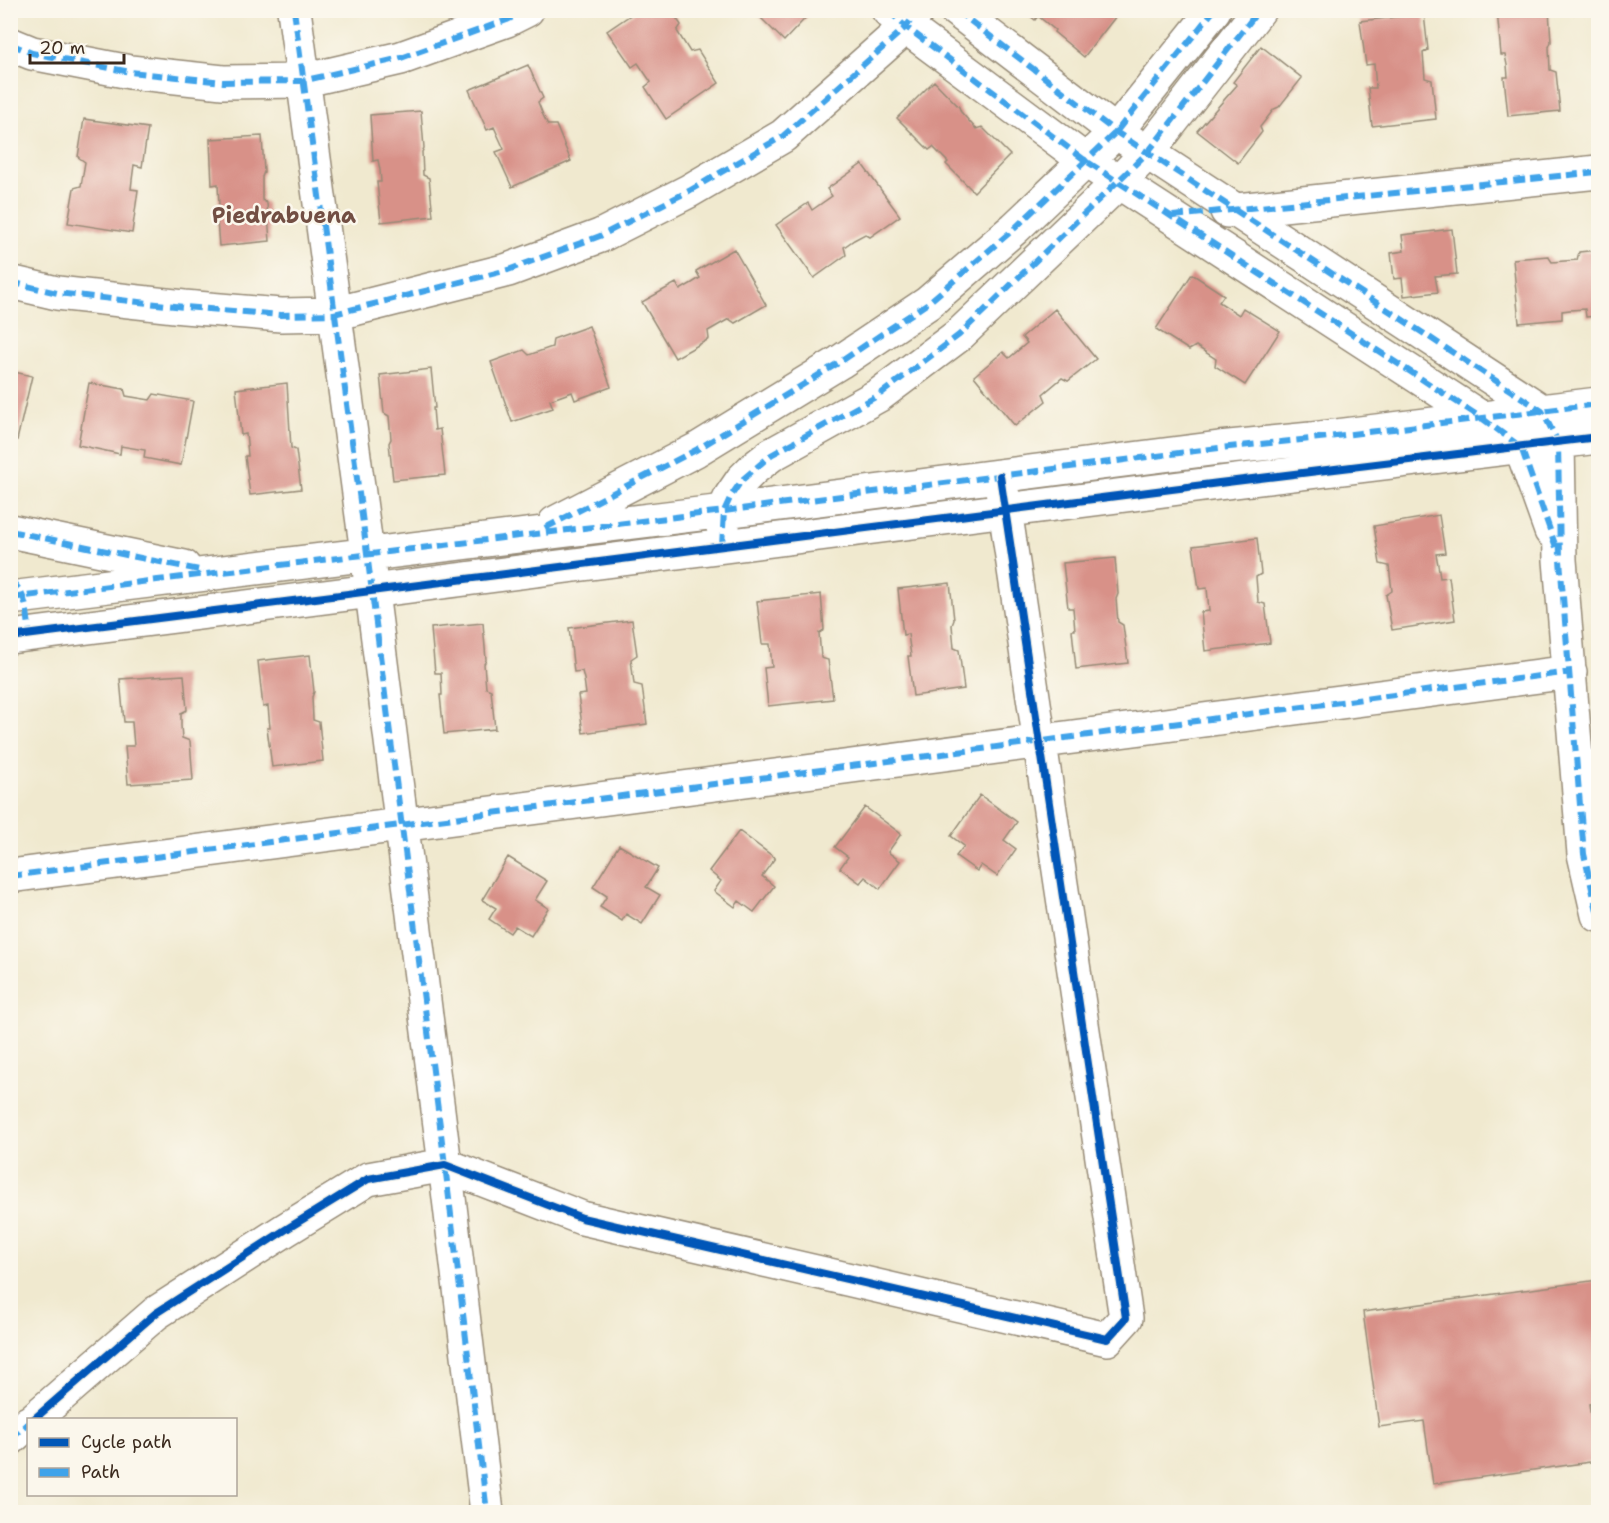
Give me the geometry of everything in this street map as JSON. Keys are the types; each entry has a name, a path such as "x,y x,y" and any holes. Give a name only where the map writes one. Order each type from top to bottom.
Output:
{"street":[{"path":"294,10 402,824 487,1512"},
{"path":"10,44 32,52 130,72 224,82 302,81 401,58 507,20 527,10"},
{"path":"956,10 1116,132 1542,411 1558,442 1560,560 1584,854 1599,915"},
{"path":"537,532 696,450 840,362 918,309 1015,228 1116,132 1214,10"},
{"path":"722,546 724,511 742,480 771,455 879,395 959,335 1148,152 1258,10"},
{"path":"10,282 57,293 184,307 281,315 334,314 508,270 610,231 689,191 783,136 904,16 1086,161 1483,418 1521,447 1560,560"},
{"path":"1173,216 1599,172"},
{"path":"1599,404 1311,440 1220,448 213,573 15,591 20,636 1599,437"},
{"path":"34,1418 156,1313 285,1230 368,1179 445,1165 582,1218 1107,1339 1126,1318 1000,476"},
{"path":"10,531 213,573"},
{"path":"10,876 1570,672"},
{"path":"10,1439 27,1424"}],"building":[{"path":"638,10 671,10 681,25 677,31 690,52 698,50 719,83 666,119 645,87 651,82 638,63 632,67 607,31"},
{"path":"759,10 813,10 784,41 756,13"},
{"path":"1023,10 1109,10 1116,16 1084,57 1038,16 1035,20"},
{"path":"1497,10 1549,10 1550,70 1556,72 1560,111 1508,116 1504,77 1508,77 1507,65 1505,55 1501,55"},
{"path":"1424,14 1428,50 1423,53 1425,78 1432,80 1436,119 1372,126 1368,88 1376,88 1374,64 1366,65 1360,21"},
{"path":"1261,46 1302,78 1260,127 1262,132 1238,163 1197,131 1237,85 1233,82"},
{"path":"528,65 543,98 538,102 543,115 548,125 556,125 571,161 512,187 496,152 504,149 494,127 487,130 469,90"},
{"path":"934,81 976,129 982,127 1010,155 974,192 946,164 948,162 933,147 929,150 897,118"},
{"path":"421,111 424,148 422,152 423,175 429,178 433,216 381,222 377,182 381,182 380,170 378,160 373,161 370,115"},
{"path":"84,119 148,128 142,167 134,165 131,189 138,190 132,233 68,223 74,188 81,186 85,162 78,157"},
{"path":"262,136 264,172 262,200 267,203 270,241 219,246 216,207 219,206 218,184 212,185 210,139"},
{"path":"862,164 900,216 870,237 865,234 844,247 846,255 814,278 776,225 808,203 812,210 832,196 827,189"},
{"path":"1452,229 1457,274 1435,276 1438,292 1404,296 1402,278 1394,279 1391,253 1404,251 1402,235"},
{"path":"734,249 766,305 735,323 729,319 708,331 709,339 675,358 642,302 676,283 680,290 700,278 696,271"},
{"path":"1598,250 1598,316 1586,317 1585,309 1570,310 1562,311 1562,319 1519,323 1513,259 1548,256 1552,262 1577,260 1579,252"},
{"path":"1192,274 1224,295 1219,302 1239,315 1243,308 1280,331 1245,385 1215,366 1216,359 1196,346 1189,350 1156,329"},
{"path":"1055,309 1096,359 1068,381 1062,378 1043,394 1046,401 1015,426 974,376 1003,352 1009,358 1027,343 1022,337"},
{"path":"589,326 611,387 575,400 572,392 550,400 553,408 512,422 491,362 524,350 529,355 552,347 553,339"},
{"path":"431,369 435,430 440,429 445,475 393,480 389,416 384,413 380,375"},
{"path":"10,371 32,376 17,440 10,438"},
{"path":"89,383 124,389 126,396 150,400 154,394 193,401 181,465 144,458 145,450 121,446 120,454 78,445"},
{"path":"287,383 291,448 296,450 301,489 250,495 245,456 248,456 246,434 241,435 236,389"},
{"path":"1439,515 1445,553 1436,554 1440,578 1449,577 1455,620 1392,630 1386,595 1392,591 1389,566 1380,564 1374,526"},
{"path":"1257,538 1261,574 1256,577 1258,602 1265,604 1270,643 1205,651 1201,612 1209,611 1207,588 1199,589 1193,546"},
{"path":"1115,558 1118,622 1123,625 1128,663 1076,669 1072,630 1075,630 1073,608 1068,608 1063,563"},
{"path":"950,583 954,648 959,650 964,689 913,696 908,634 903,635 898,589"},
{"path":"821,594 824,630 819,633 821,658 828,660 833,699 768,706 764,668 772,667 770,644 762,644 757,601"},
{"path":"632,620 637,655 631,659 634,684 642,686 647,724 583,733 578,695 586,694 584,679 582,671 574,672 569,628"},
{"path":"483,623 486,688 491,690 495,729 444,734 440,695 442,695 441,673 435,673 431,628"},
{"path":"310,655 314,692 312,697 313,720 319,722 323,761 272,767 267,728 270,728 268,706 263,707 258,661"},
{"path":"184,675 187,710 181,713 182,738 190,741 193,780 128,784 125,746 134,746 132,722 124,722 120,679"},
{"path":"980,795 1017,822 1004,840 1016,849 997,876 981,865 977,871 956,856 964,846 951,836"},
{"path":"865,807 901,834 888,852 900,861 880,889 865,877 860,883 840,868 848,857 835,847"},
{"path":"739,831 775,858 762,876 774,886 754,912 739,901 735,907 714,891 721,881 709,871"},
{"path":"619,845 658,868 646,887 660,895 642,924 626,914 622,921 600,907 607,896 593,887"},
{"path":"508,857 547,881 535,900 548,908 531,936 515,926 510,933 489,919 496,908 482,900"},
{"path":"1598,1280 1598,1403 1589,1404 1597,1461 1433,1484 1424,1421 1379,1427 1363,1312"}],"marked path":[{"path":"294,10 367,553 487,1512"},
{"path":"10,44 32,53 130,72 223,82 302,81 401,58 507,20 527,10"},
{"path":"888,10 906,27 1086,161 1483,419 1521,447 1557,550"},
{"path":"10,282 57,293 184,307 281,315 334,314 508,270 600,236 689,191 783,136 906,27 918,10"},
{"path":"956,10 1116,132 1542,411 1558,442 1560,560 1584,854 1598,915"},
{"path":"545,528 696,450 840,362 928,303 1015,228 1116,132 1214,10"},
{"path":"722,546 724,511 742,480 771,455 879,395 959,335 1148,152 1259,10"},
{"path":"1173,216 1598,172"},
{"path":"10,598 1219,448 1598,404"},
{"path":"10,531 204,571"},
{"path":"10,580 23,598 30,635"},
{"path":"10,876 1570,672"},
{"path":"10,1439 27,1424"}],"cycle path":[{"path":"10,637 1598,437"},
{"path":"35,1418 156,1313 285,1230 368,1179 445,1165 582,1218 1107,1339 1126,1318 1000,476"}],"district":[{"name":"Piedrabuena","path":"284,215"}]}
